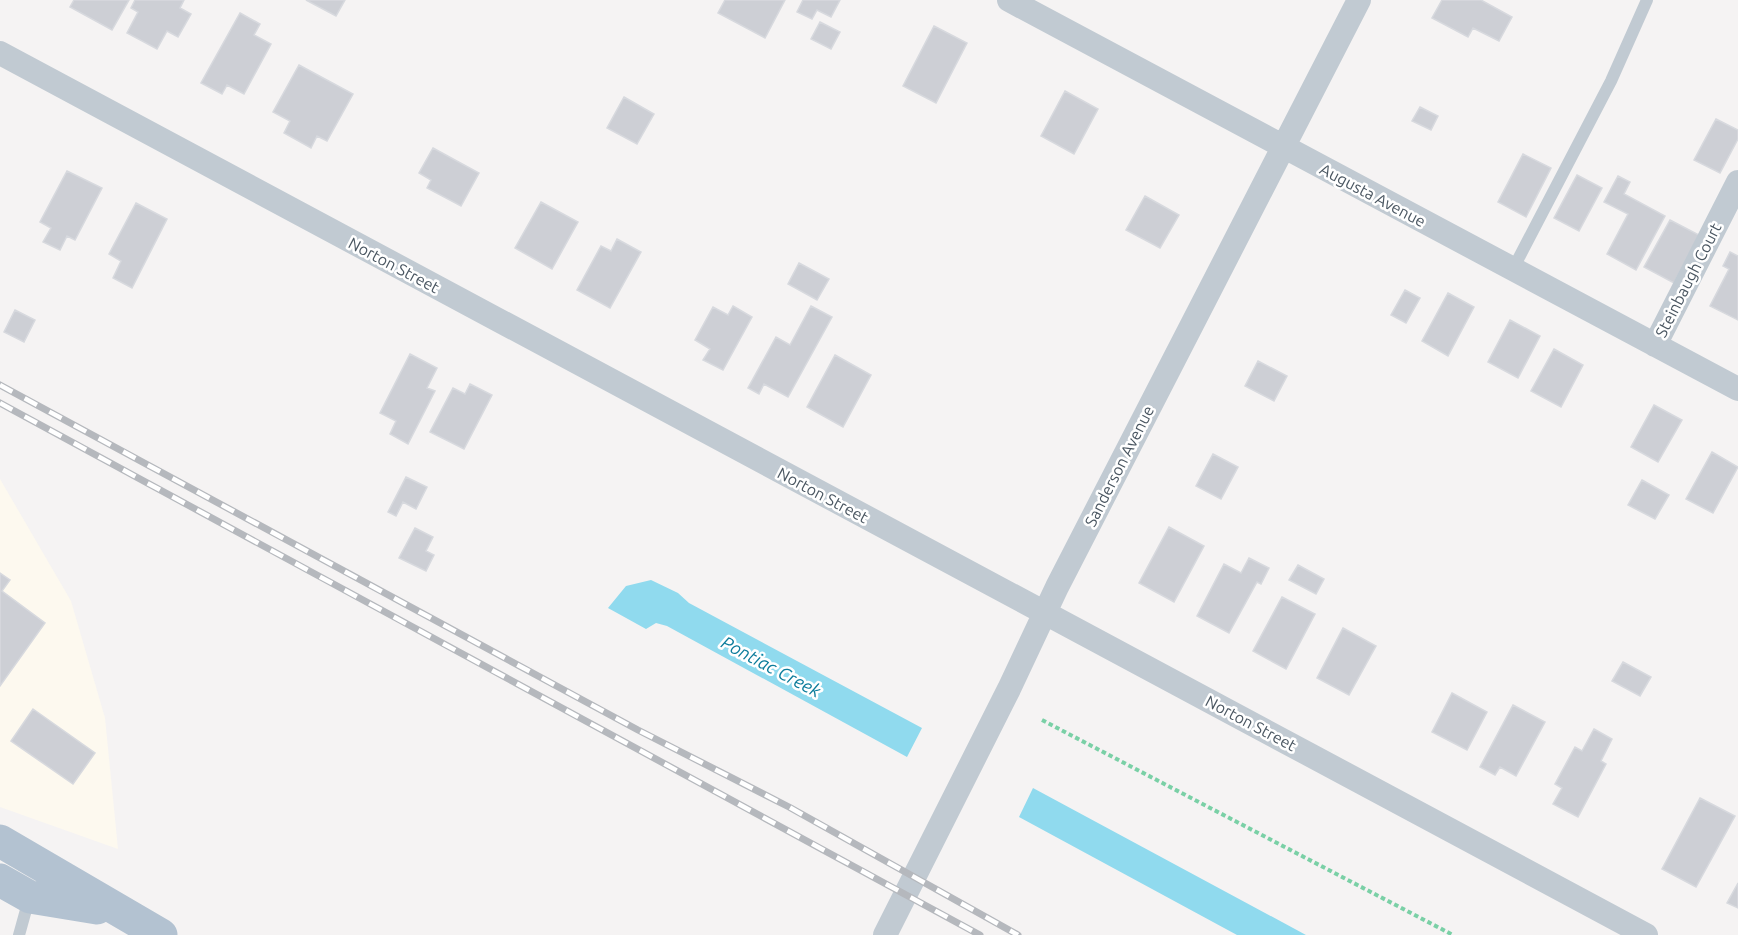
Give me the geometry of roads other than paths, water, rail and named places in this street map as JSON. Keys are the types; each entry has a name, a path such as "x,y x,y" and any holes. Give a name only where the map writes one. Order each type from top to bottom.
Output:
{"main road":[{"path":"0,841 124,919 161,935"},
{"path":"0,880 30,897 124,919"}],"street":[{"name":"Augusta Avenue","path":"1008,0 1738,389"},
{"name":"Sanderson Avenue","path":"885,935 1045,614 1359,0"},
{"name":"Norton Street","path":"0,53 1646,935"},
{"name":"Steinbaugh Court","path":"1655,345 1738,182"}],"lane":[{"path":"1513,269 1611,81 1647,0"},
{"path":"19,935 30,897"}],"water":[{"name":"Pontiac Creek","path":"651,580 678,593 689,603 922,728 907,757 667,626 656,623 646,629 608,608 626,586"},
{"path":"1033,788 1306,935 1237,935 1019,817"}],"railway":[{"path":"0,385 638,730 789,807 1018,935"},
{"path":"0,403 980,935"}]}
